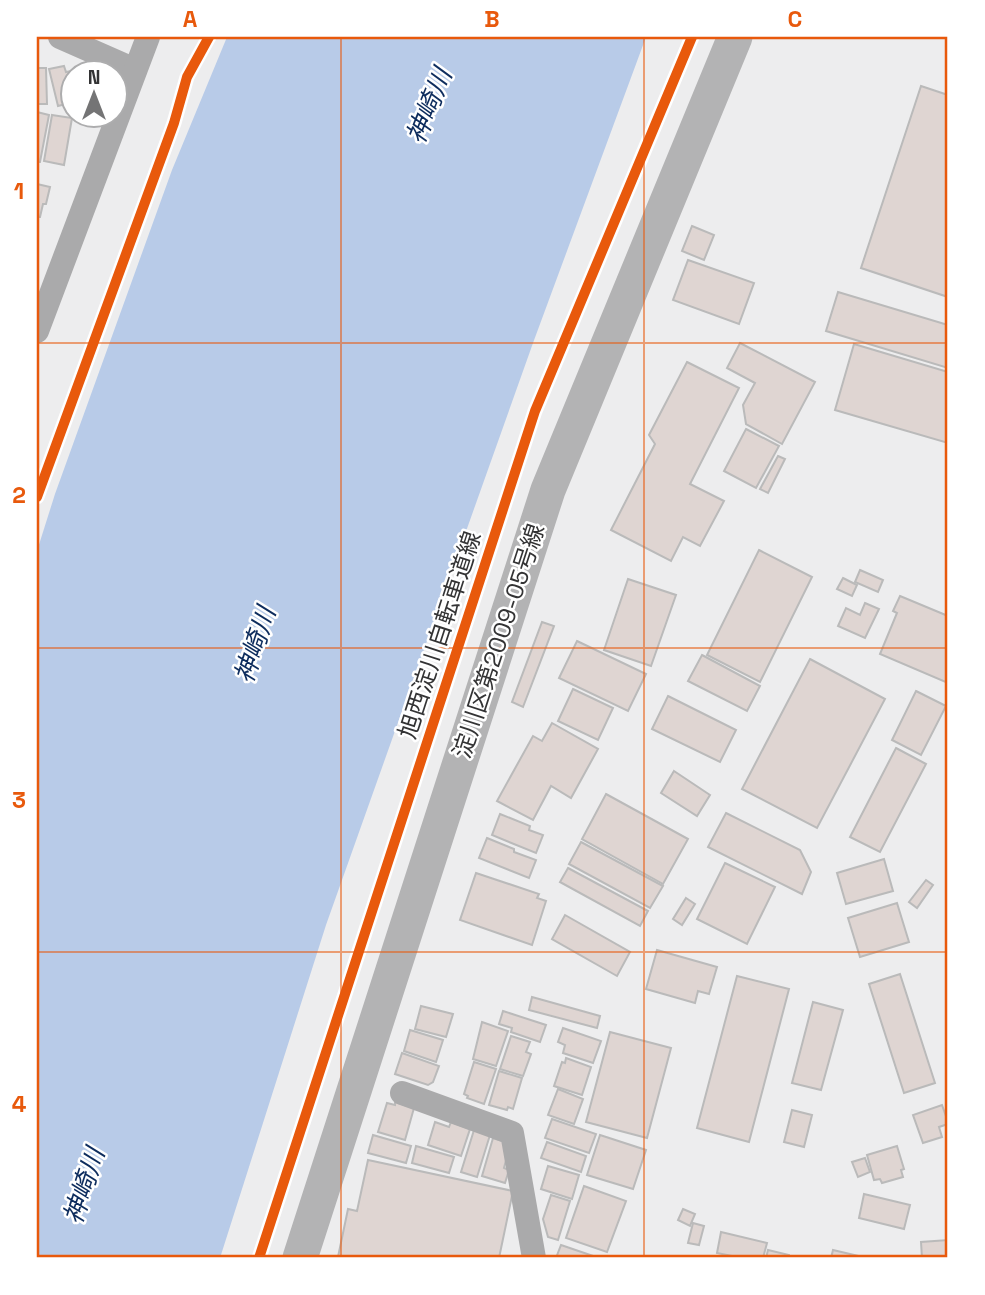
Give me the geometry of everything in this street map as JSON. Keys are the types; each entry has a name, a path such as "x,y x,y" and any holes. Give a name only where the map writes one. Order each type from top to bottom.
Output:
{"street":[{"path":"60,37 135,71"},
{"path":"37,331 148,37"},
{"name":"淀川区第2009-05号線","path":"300,1258 548,490 735,37"},
{"path":"402,1093 512,1133 534,1258"}],"water":[{"name":"神崎川","path":"227,37 646,37 533,343 326,925 220,1258 37,1258 37,551 172,170"}],"building":[{"path":"60,67 60,106 58,106 49,69"},
{"path":"37,68 46,68 47,104 37,104"},
{"path":"921,86 948,95 948,297 861,268"},
{"path":"37,112 49,115 40,162 37,162"},
{"path":"52,115 60,116 60,130 70,130 64,165 44,161"},
{"path":"37,184 50,187 40,217 37,217"},
{"path":"692,226 714,235 704,260 682,251"},
{"path":"688,260 754,283 739,324 673,300"},
{"path":"838,292 948,325 948,368 826,331"},
{"path":"740,343 815,382 782,444 746,424 743,405 755,383 727,368"},
{"path":"854,344 948,372 948,443 835,410"},
{"path":"687,362 739,388 690,484 724,501 700,546 683,537 671,561 611,530 655,444 649,435"},
{"path":"746,429 779,446 756,488 724,471"},
{"path":"778,456 785,459 768,493 760,489"},
{"path":"759,550 812,577 760,682 707,655"},
{"path":"860,570 883,580 878,592 855,582"},
{"path":"843,578 857,585 852,596 837,589"},
{"path":"628,579 676,595 651,666 604,650"},
{"path":"900,596 948,616 948,683 880,654 897,613 893,611"},
{"path":"865,603 879,609 865,638 838,626 846,608 860,615"},
{"path":"542,622 554,626 523,707 512,702"},
{"path":"577,641 646,674 628,711 559,678"},
{"path":"702,655 760,686 747,711 688,681"},
{"path":"810,659 885,699 817,828 742,789"},
{"path":"573,689 613,708 598,740 558,721"},
{"path":"916,691 946,706 921,755 892,740"},
{"path":"668,696 736,730 720,762 652,729"},
{"path":"552,723 598,749 571,798 551,786 533,820 497,801 533,736 542,741"},
{"path":"896,748 926,764 880,852 850,837"},
{"path":"674,771 710,795 697,816 661,793"},
{"path":"606,794 688,839 663,884 582,839"},
{"path":"726,813 800,850 811,872 802,894 708,847"},
{"path":"500,814 530,826 529,830 543,835 536,853 492,835"},
{"path":"487,838 536,860 529,878 479,858"},
{"path":"581,842 663,886 650,908 569,864"},
{"path":"884,859 893,891 846,904 837,873"},
{"path":"725,863 775,887 747,944 697,919"},
{"path":"568,868 648,911 640,926 560,882"},
{"path":"476,873 539,894 537,898 546,901 532,945 460,920"},
{"path":"926,880 933,885 917,908 909,902"},
{"path":"686,898 695,904 682,925 673,919"},
{"path":"897,903 909,942 860,957 848,918"},
{"path":"565,915 630,952 617,976 552,939"},
{"path":"657,950 717,967 709,994 698,991 695,1003 646,989"},
{"path":"900,974 935,1083 904,1093 869,984"},
{"path":"737,976 789,989 749,1142 697,1128"},
{"path":"532,997 600,1016 597,1028 529,1010"},
{"path":"813,1002 843,1010 821,1090 792,1083"},
{"path":"421,1006 453,1014 446,1037 415,1029"},
{"path":"503,1011 546,1025 540,1042 511,1032 512,1028 499,1024"},
{"path":"482,1022 508,1031 496,1066 473,1059"},
{"path":"563,1028 601,1041 593,1063 563,1053 565,1045 558,1042"},
{"path":"410,1030 443,1040 436,1062 404,1051"},
{"path":"610,1032 671,1048 647,1138 586,1122"},
{"path":"511,1036 530,1042 526,1052 531,1054 523,1076 500,1069"},
{"path":"402,1053 439,1066 433,1082 428,1085 395,1074"},
{"path":"566,1058 591,1067 582,1095 554,1086 562,1062 565,1063"},
{"path":"474,1062 496,1069 484,1104 467,1098 464,1094"},
{"path":"499,1071 522,1078 513,1109 489,1105"},
{"path":"558,1089 583,1099 574,1124 548,1115"},
{"path":"395,1102 414,1108 405,1140 378,1132 387,1103 395,1105"},
{"path":"942,1105 948,1124 939,1127 942,1137 923,1143 913,1115"},
{"path":"792,1110 812,1115 804,1147 784,1142"},
{"path":"552,1119 596,1134 589,1153 545,1138"},
{"path":"435,1122 449,1127 451,1122 470,1129 461,1156 428,1145"},
{"path":"474,1130 490,1135 477,1177 461,1172"},
{"path":"373,1135 411,1146 406,1163 368,1153"},
{"path":"600,1135 646,1150 633,1189 587,1175"},
{"path":"493,1138 505,1142 508,1153 504,1168 509,1170 505,1183 482,1176"},
{"path":"547,1142 586,1156 581,1172 541,1158"},
{"path":"416,1146 454,1157 449,1173 412,1163"},
{"path":"897,1146 904,1169 901,1170 903,1177 882,1183 880,1179 874,1180 867,1155"},
{"path":"865,1158 870,1172 858,1177 852,1162"},
{"path":"368,1160 513,1191 499,1258 338,1257 348,1209 357,1211"},
{"path":"548,1166 579,1175 572,1199 541,1189"},
{"path":"584,1186 626,1201 607,1252 566,1238"},
{"path":"864,1194 910,1205 904,1229 859,1218"},
{"path":"551,1195 570,1201 558,1240 548,1237 543,1219"},
{"path":"683,1209 695,1214 690,1226 678,1220"},
{"path":"693,1223 704,1226 699,1245 688,1243"},
{"path":"721,1232 767,1243 763,1258 742,1258 717,1253"},
{"path":"948,1240 948,1258 922,1258 921,1242"},
{"path":"561,1245 599,1258 556,1258"},
{"path":"768,1250 789,1255 789,1258 766,1258"},
{"path":"833,1250 867,1258 831,1258"}],"cycle path":[{"path":"37,497 174,123 187,77 209,37"},
{"name":"旭西淀川自転車道線","path":"259,1258 535,411 692,37"}]}
